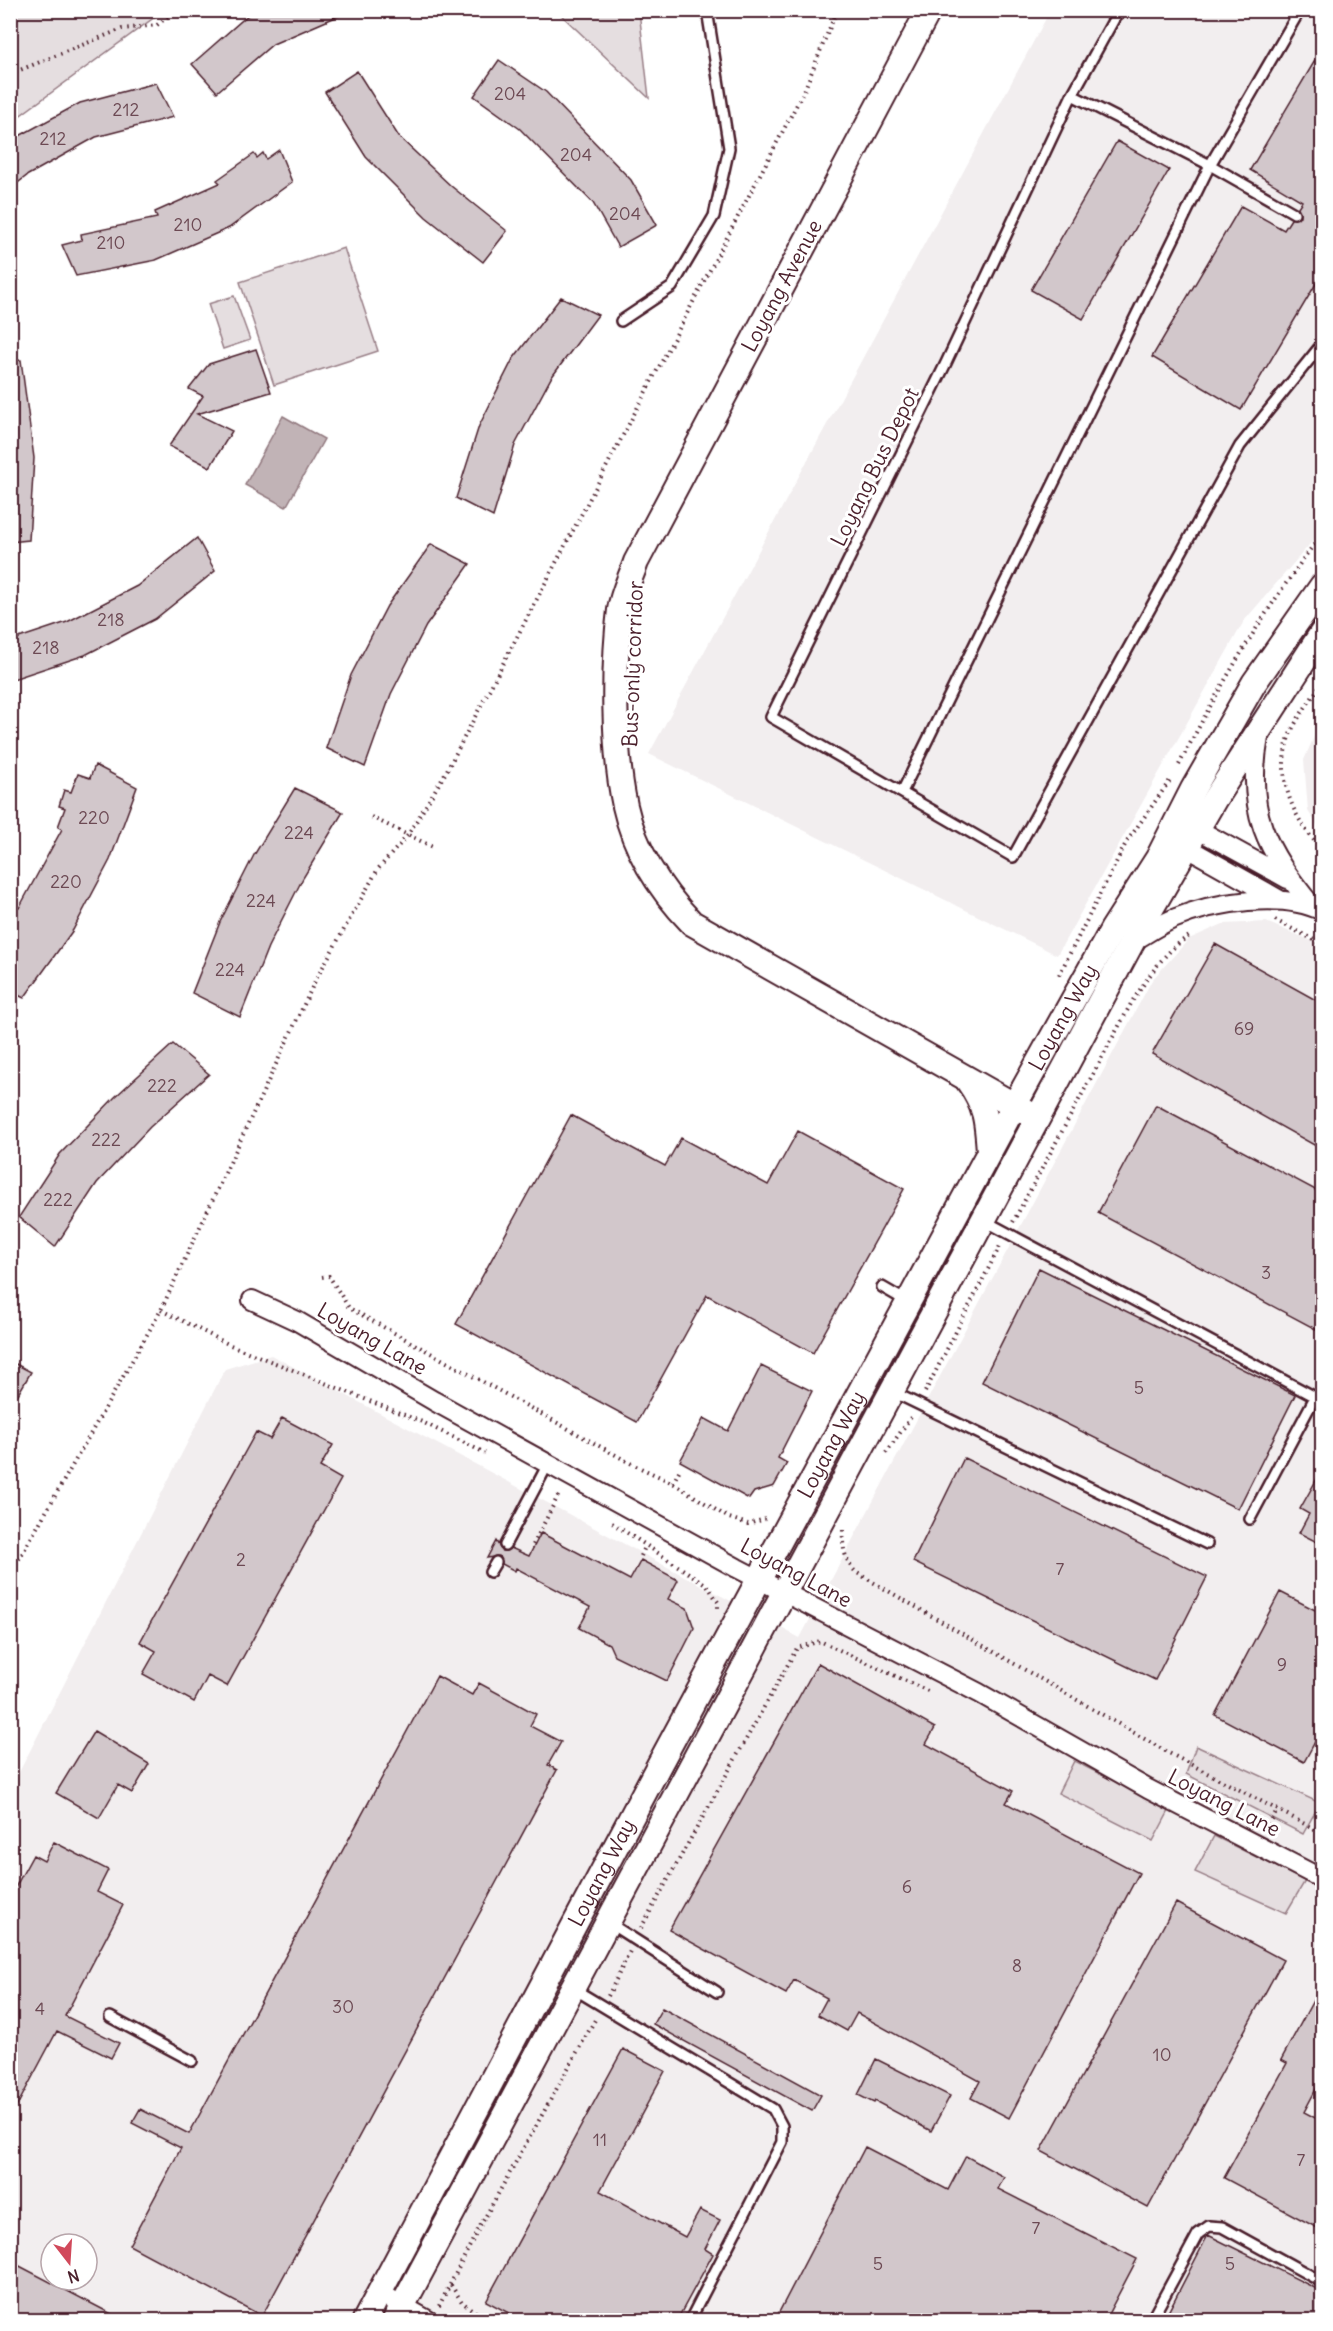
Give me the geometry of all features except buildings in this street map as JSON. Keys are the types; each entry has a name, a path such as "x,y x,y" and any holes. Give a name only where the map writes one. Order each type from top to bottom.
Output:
{"main road":[{"name":"Loyang Avenue","path":"636,562 929,10"},
{"name":"Bus-only corridor","path":"636,562 629,681 629,754 636,805 650,844 678,888 706,914 726,943 1038,1118"},
{"name":"Loyang Way","path":"399,2313 1132,942 1254,682 1323,586"},
{"name":"Loyang Way","path":"365,2320 1014,1106 1182,833 1261,726 1323,633"},
{"path":"967,1079 980,1097 987,1116 989,1151"}],"street":[{"path":"1261,726 1253,769 1258,813 1273,853 1292,881 1317,909"},
{"path":"1182,833 1292,881"},
{"path":"1182,833 1280,900"},
{"path":"1132,942 1173,919 1208,908 1280,900 1317,909"},
{"name":"Loyang Lane","path":"252,1300 297,1321 548,1464 759,1580 979,1693 1148,1789 1323,1879"},
{"path":"380,2293 399,2313 432,2316"}],"lane":[{"path":"621,321 672,287 714,216 729,148 707,10"},
{"name":"Loyang Bus Depot","path":"1119,10 1072,94 946,363 771,717 1013,857 1240,446 1323,344"},
{"path":"902,792 1210,165 1300,10"},
{"path":"1072,94 1210,165 1294,213"},
{"path":"983,1220 1315,1396 1250,1519"},
{"path":"882,1287 908,1302"},
{"path":"891,1391 1207,1544"},
{"path":"505,1545 548,1464"},
{"path":"490,1572 496,1562"},
{"path":"607,1922 717,1992"},
{"path":"572,1988 773,2109 782,2126 782,2142 690,2320"},
{"path":"110,2017 192,2061"},
{"path":"1154,2315 1198,2234 1209,2226 1222,2227 1323,2282"}],"path":[{"path":"10,74 122,29 157,25 176,10"},
{"path":"10,1575 161,1310 315,981 378,869 408,835 446,772 547,583 799,102 837,10"},
{"path":"1323,682 1292,731 1285,757 1286,785 1292,806 1304,831 1323,849"},
{"path":"371,817 433,847"},
{"path":"1271,918 1323,944"},
{"path":"884,1457 919,1404 1007,1232 1133,1000 1156,966 1179,942 1197,931"},
{"path":"322,1277 329,1276 349,1308 632,1464 673,1483 729,1518 748,1524 765,1520 773,1512"},
{"path":"161,1310 228,1344 422,1422 486,1454"},
{"path":"673,1483 680,1469"},
{"path":"538,1481 568,1498"},
{"path":"532,1545 559,1494"},
{"path":"606,1519 707,1585 718,1602"},
{"path":"848,1522 843,1531 844,1550 851,1568 857,1573 1167,1752 1323,1833"},
{"path":"642,1556 645,1546"},
{"path":"432,2316 603,2007 634,1941 796,1648"},
{"path":"450,2284 462,2302 486,2320"}],"shaded area":[{"path":"11,10 163,10 163,11 11,122"},
{"path":"557,11 639,11 649,98"},
{"path":"1050,11 1322,11 1322,530 1244,621 1057,955 649,754"},
{"path":"344,248 378,351 274,385 240,282"},
{"path":"234,296 250,340 223,349 208,304"},
{"path":"283,416 324,439 286,507 245,485"},
{"path":"1322,718 1322,833 1308,811 1304,760"},
{"path":"1266,922 1322,945 1322,2320 11,2320 10,1790 225,1369 271,1355 800,1638 1152,980 1189,939 1223,924"},
{"path":"1196,1746 1320,1803 1303,1834 1186,1774"},
{"path":"1074,1761 1170,1809 1153,1841 1058,1793"},
{"path":"1214,1836 1305,1881 1286,1913 1195,1872"}]}
